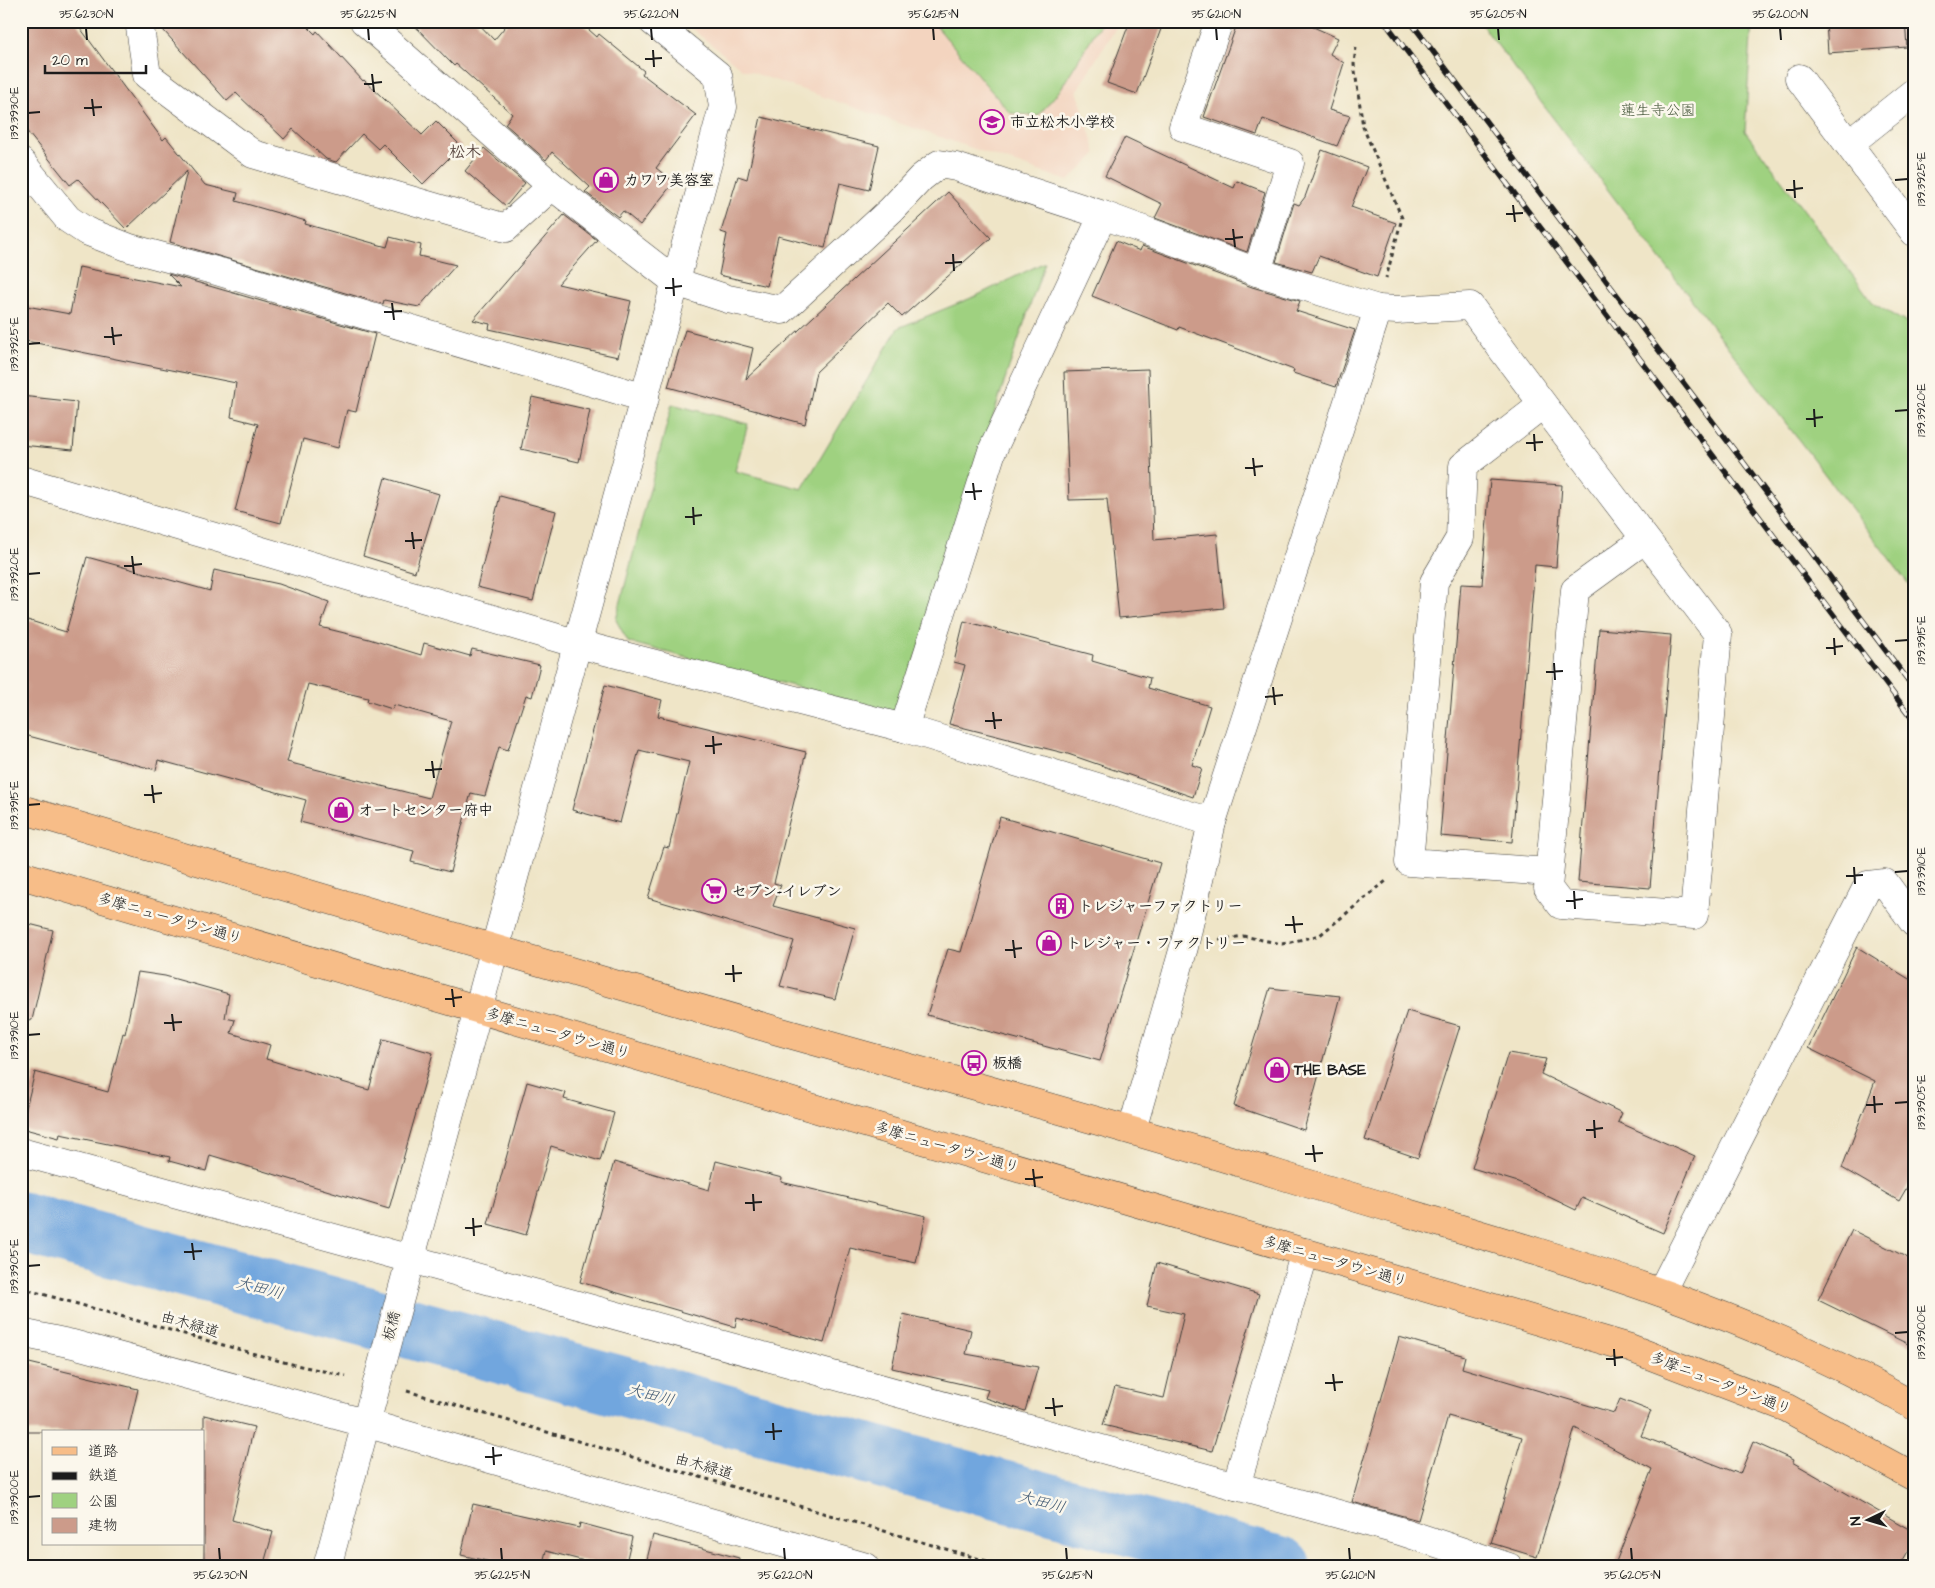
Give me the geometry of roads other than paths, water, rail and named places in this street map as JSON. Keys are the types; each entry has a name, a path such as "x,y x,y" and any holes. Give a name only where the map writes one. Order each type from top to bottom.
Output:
{"main road":[{"path":"21,809 776,1030 1132,1130 1518,1246 1661,1292 1804,1348 1869,1380 1914,1406"},
{"name":"多摩ニュータウン通り","path":"21,874 1630,1348 1787,1408 1914,1477"}],"street":[{"path":"139,21 147,76 253,154 506,228 552,186"},
{"path":"364,21 552,186 676,282 728,299 782,310 891,210 921,178 939,164 956,167 1103,215 1257,272 1378,308 1397,310 1470,306 1542,405 1645,539 1718,634 1694,915 1561,905 1548,888 1575,590 1645,539"},
{"name":"板橋","path":"327,1567 381,1362 496,948 723,107 718,75 652,21"},
{"path":"1219,21 1183,127 1290,163 1257,272"},
{"path":"1799,78 1850,143 1914,232"},
{"path":"1850,143 1914,92"},
{"path":"21,162 68,219 86,231 130,248 220,272 645,398"},
{"path":"904,728 992,451 1103,215"},
{"path":"1132,1130 1184,947 1212,822 1378,308"},
{"path":"1542,405 1464,466 1460,538 1434,582 1409,862 1549,872"},
{"path":"21,480 578,644 904,728 1212,822"},
{"path":"1661,1292 1868,886 1884,883 1914,923"},
{"path":"21,1152 1400,1531 1510,1567"},
{"path":"1236,1486 1305,1252"},
{"path":"21,1332 74,1344 365,1423 866,1567"}],"waterway":[{"name":"大田川","path":"21,1222 1281,1567"}],"railway":[{"path":"1384,21 1914,721"},
{"path":"1410,21 1914,688"}],"place":[{"name":"市立松木小学校","path":"992,122"},
{"name":"カワワ美容室","path":"606,180"},
{"name":"オートセンター府中","path":"341,810"},
{"name":"セブン-イレブン","path":"714,891"},
{"name":"トレジャーファクトリー","path":"1061,906"},
{"name":"トレジャー・ファクトリー","path":"1049,943"},
{"name":"板橋","path":"974,1063"},
{"name":"THE BASE","path":"1277,1070"}],"district":[{"name":"松木","path":"465,151"}],"park label":[{"name":"蓮生寺公園","path":"1658,110"}]}
